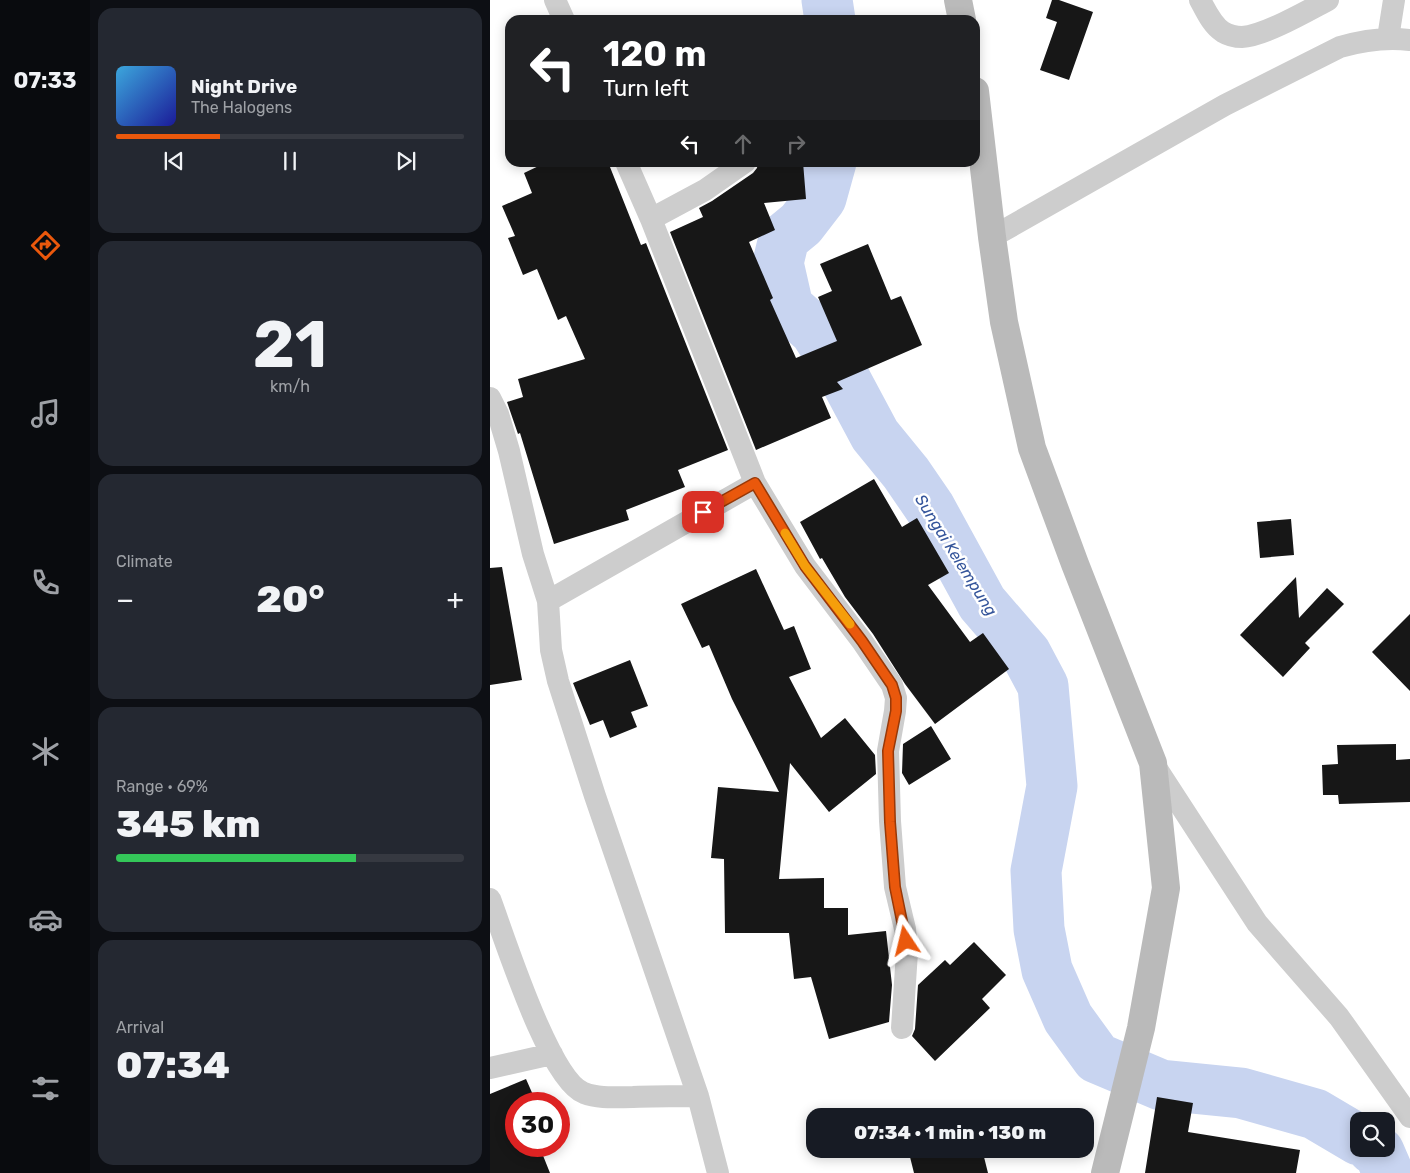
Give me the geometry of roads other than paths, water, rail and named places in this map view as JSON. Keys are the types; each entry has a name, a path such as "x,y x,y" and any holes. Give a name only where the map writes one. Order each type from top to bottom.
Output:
{"main road":[{"path":"958,0 961,15"},
{"path":"980,134 1004,322 1032,448 1153,763 1166,888 1141,1028 1105,1173"}],"street":[{"path":"555,0 562,15"},
{"path":"1200,0 1213,22 1222,31 1241,37 1255,34 1290,20 1328,0"},
{"path":"992,237 1225,105 1340,47 1359,42 1399,39 1394,0"},
{"path":"628,167 651,219 755,483 805,566 862,641 892,685 896,698 896,711 888,751 890,822 895,887 907,952 902,1028"},
{"path":"651,219 705,190 738,167"},
{"path":"490,398 498,414 509,451 534,554 548,600 551,650 558,681 595,796 698,1096 718,1173"},
{"path":"548,600 755,483"},
{"path":"1153,763 1257,923 1339,1016 1410,1116"},
{"path":"490,899 531,1012 569,1083 582,1093 599,1097 698,1096"},
{"path":"490,1068 552,1054"}],"waterway":[{"name":"Sungai Kelempung","path":"827,0 829,15"},
{"name":"Sungai Kelempung","path":"830,167 821,198 801,224 784,238 778,263 788,307 815,331 844,377 875,435 906,473 930,508 982,603 1026,654 1043,686 1052,786 1036,871 1039,929 1047,970 1068,1018 1097,1058 1161,1085 1241,1093 1315,1114 1350,1135"},
{"name":"Sungai Kelempung","path":"1381,1157 1388,1173"}]}
